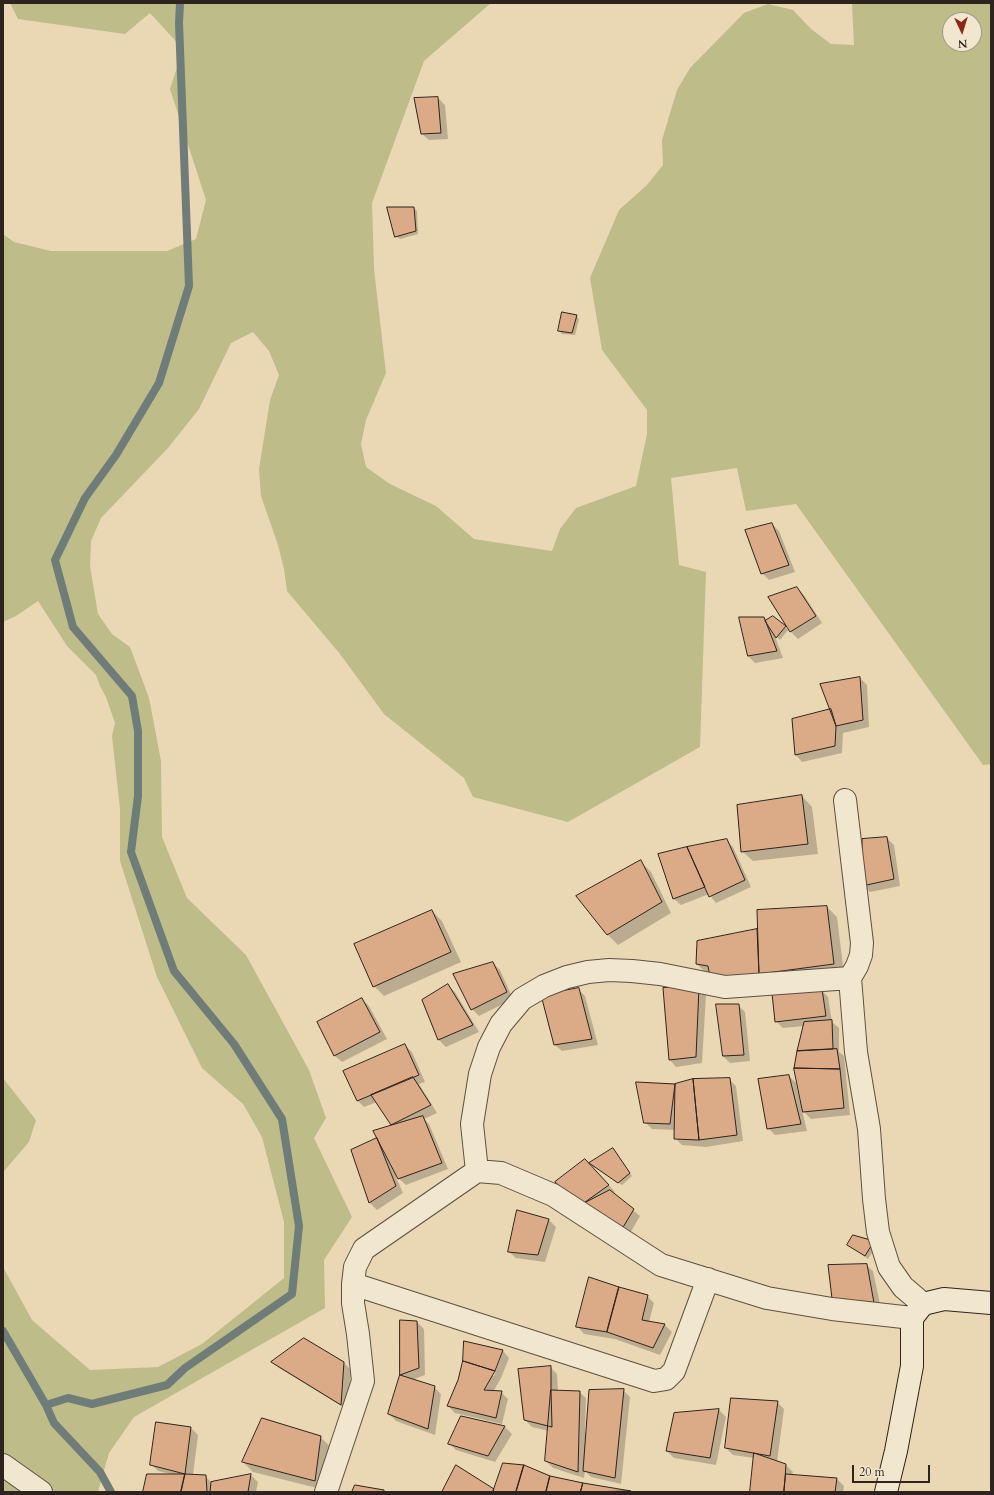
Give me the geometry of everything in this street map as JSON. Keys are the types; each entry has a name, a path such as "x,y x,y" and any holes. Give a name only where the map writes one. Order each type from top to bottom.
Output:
{"street":[{"path":"845,800 862,943 861,955 850,978 856,1052 869,1129 878,1232 889,1267 918,1311 912,1366 896,1451 886,1492"},
{"path":"477,1171 472,1124 480,1074 489,1048 501,1024 522,999 544,986 568,977 588,972 609,970 660,974 725,987 850,978"},
{"path":"326,1492 363,1381 353,1303 355,1266 364,1249 477,1171 501,1174 553,1195 661,1264 767,1298 832,1309 918,1311 944,1299 989,1301"},
{"path":"353,1284 654,1381 666,1379 674,1372 708,1279"},
{"path":"3,1465 41,1492"}],"shaded area":[{"path":"10,3 491,3 424,61 372,203 374,269 386,373 366,420 361,444 366,467 390,484 436,506 474,539 552,551 560,529 576,508 636,486 647,434 647,410 602,350 590,278 619,210 647,185 663,165 662,140 677,90 690,68 744,13 768,4 793,10 811,29 831,44 854,45 852,3 991,3 991,764 983,765 796,504 746,511 737,468 671,478 679,565 706,572 700,747 568,822 473,797 464,778 384,714 340,654 287,591 284,569 278,545 261,496 259,469 270,400 279,375 269,351 253,332 231,343 199,409 168,448 101,518 91,541 90,566 98,614 112,634 130,647 149,698 161,761 162,837 187,898 246,955 309,1070 326,1118 314,1138 352,1217 324,1260 325,1308 134,1417 109,1453 98,1492 3,1492 3,1267 32,1320 90,1370 158,1367 202,1344 284,1278 284,1222 262,1137 243,1104 202,1068 157,977 120,861 120,809 112,736 115,723 106,697 96,675 67,646 38,601 16,616 3,622 3,234 14,242 51,251 167,251 196,239 206,200 170,89 183,49 150,13 125,34 18,19"},
{"path":"3,1078 36,1120 29,1142 4,1171 3,1175"}],"building":[{"path":"438,97 441,133 421,134 414,98"},
{"path":"387,207 414,207 416,231 395,237"},
{"path":"562,312 577,315 572,333 558,331"},
{"path":"772,523 789,565 761,574 745,530"},
{"path":"797,587 816,616 790,632 768,597"},
{"path":"773,616 786,626 776,638 765,621"},
{"path":"739,617 764,617 777,651 748,656"},
{"path":"860,677 863,720 836,726 820,684"},
{"path":"831,709 836,726 835,746 795,755 792,719"},
{"path":"802,795 808,844 741,852 737,805"},
{"path":"887,837 894,879 862,886 862,839"},
{"path":"727,839 745,880 709,897 687,847"},
{"path":"687,847 705,887 673,899 658,854"},
{"path":"641,860 662,902 607,935 576,896"},
{"path":"827,906 834,964 759,974 757,910"},
{"path":"432,910 451,952 373,987 354,944"},
{"path":"757,929 759,974 710,977 708,966 696,964 697,941"},
{"path":"493,962 507,992 471,1010 453,974"},
{"path":"448,984 473,1025 438,1040 422,1000"},
{"path":"699,987 696,1057 669,1060 663,988"},
{"path":"579,988 592,1039 554,1045 541,995"},
{"path":"822,989 826,1016 775,1022 772,993"},
{"path":"362,998 380,1032 334,1056 317,1022"},
{"path":"716,1004 739,1004 744,1055 723,1056"},
{"path":"832,1020 833,1049 797,1051 804,1022"},
{"path":"405,1044 419,1075 357,1101 343,1071"},
{"path":"837,1049 840,1069 794,1068 797,1051"},
{"path":"794,1068 840,1069 844,1108 803,1112"},
{"path":"789,1075 801,1124 767,1129 758,1079"},
{"path":"413,1077 431,1105 391,1125 371,1095"},
{"path":"730,1078 737,1135 699,1140 693,1079"},
{"path":"693,1079 699,1140 674,1139 675,1084"},
{"path":"636,1082 675,1084 670,1124 644,1123"},
{"path":"423,1116 442,1163 398,1179 373,1131"},
{"path":"377,1138 396,1186 369,1203 351,1150"},
{"path":"613,1148 630,1173 618,1183 589,1163"},
{"path":"585,1159 609,1185 581,1205 555,1182"},
{"path":"610,1190 634,1209 622,1229 581,1205"},
{"path":"517,1210 549,1219 538,1255 508,1252"},
{"path":"853,1235 874,1241 865,1256 847,1245"},
{"path":"867,1264 874,1303 833,1307 828,1265"},
{"path":"589,1277 619,1287 607,1332 576,1327"},
{"path":"619,1287 648,1295 642,1320 665,1324 653,1348 607,1332"},
{"path":"400,1320 417,1321 419,1368 400,1375"},
{"path":"304,1338 344,1362 341,1405 271,1362"},
{"path":"464,1341 503,1350 495,1371 463,1361"},
{"path":"463,1361 495,1371 484,1390 502,1391 496,1418 447,1406 458,1380"},
{"path":"551,1366 552,1427 524,1420 518,1369"},
{"path":"400,1375 435,1386 428,1429 388,1414"},
{"path":"624,1389 615,1478 583,1471 589,1390"},
{"path":"551,1390 580,1391 578,1472 545,1461"},
{"path":"731,1398 778,1401 770,1456 725,1448"},
{"path":"719,1409 710,1458 666,1451 674,1413"},
{"path":"461,1416 505,1426 488,1456 448,1444"},
{"path":"262,1418 321,1436 315,1481 242,1462"},
{"path":"156,1422 191,1427 185,1474 150,1465"},
{"path":"754,1453 786,1464 784,1492 750,1492"},
{"path":"503,1463 524,1465 516,1492 493,1492"},
{"path":"456,1465 494,1489 492,1492 442,1492"},
{"path":"524,1465 550,1476 546,1492 516,1492"},
{"path":"147,1474 185,1474 181,1492 143,1492"},
{"path":"185,1474 206,1475 207,1492 181,1492"},
{"path":"251,1474 248,1492 210,1492 211,1482"},
{"path":"786,1474 837,1478 835,1492 784,1492"},
{"path":"550,1476 583,1483 580,1492 546,1492"},
{"path":"583,1483 631,1491 581,1492"},
{"path":"355,1485 384,1490 384,1492 352,1492"}],"waterway":[{"path":"111,1492 100,1472 54,1423 46,1405 68,1398 92,1404 167,1385 185,1368 292,1294 299,1226 282,1119 234,1044 174,971 131,852 138,796 138,731 132,696 73,627 55,560 85,498 116,455 159,383 189,286 179,23 180,3"},
{"path":"3,1331 46,1405"}]}
